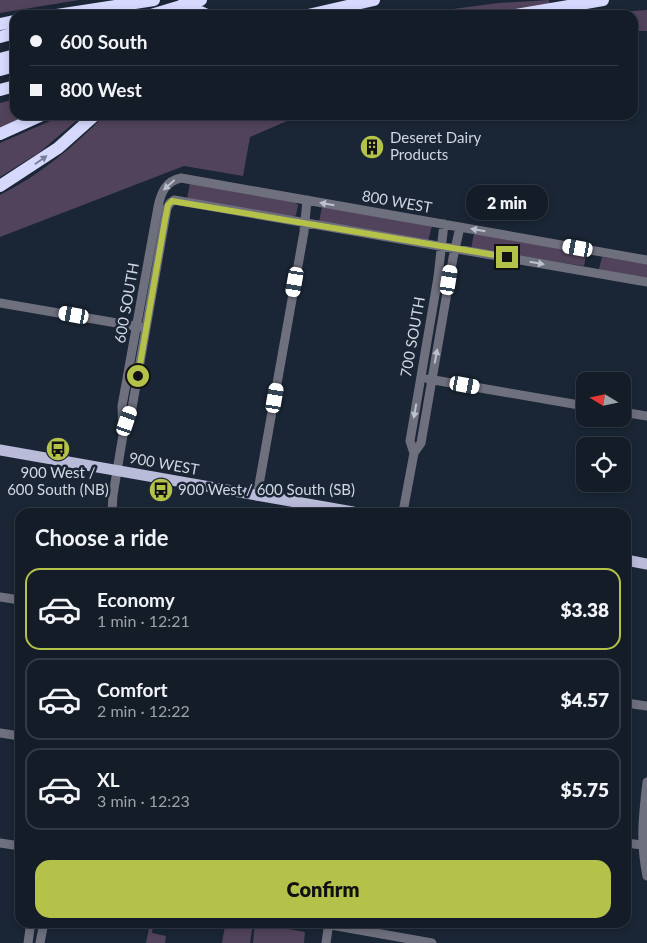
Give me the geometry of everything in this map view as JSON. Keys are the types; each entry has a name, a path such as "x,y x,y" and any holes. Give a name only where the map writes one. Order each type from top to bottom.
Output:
{"highway":[{"path":"89,10 154,0"},
{"path":"122,10 167,0"},
{"path":"177,0 197,10"},
{"path":"168,10 201,0"},
{"path":"330,10 374,0"},
{"path":"545,10 603,0"},
{"path":"0,134 31,120"},
{"path":"0,186 58,148 89,120"}],"main road":[{"name":"900 WEST","path":"0,450 329,508"},
{"path":"631,561 647,564"}],"street":[{"name":"800 WEST","path":"158,206 161,194 167,185 173,180 181,178 647,260"},
{"name":"600 SOUTH","path":"112,508 123,435 122,406 167,208 170,203 174,200 305,222"},
{"path":"257,496 305,222 307,200"},
{"name":"600 SOUTH","path":"141,327 158,206"},
{"path":"305,222 647,282"},
{"name":"700 SOUTH","path":"414,453 410,441 444,224"},
{"name":"700 SOUTH","path":"404,508 414,453 421,443 460,227"},
{"path":"0,302 141,327"},
{"path":"432,309 444,312"},
{"path":"421,378 576,404"},
{"path":"631,413 647,416"},
{"path":"0,596 15,599"},
{"path":"631,704 647,706"},
{"path":"0,733 15,735"},
{"path":"647,782 642,845 647,876"},
{"path":"0,843 15,845"},
{"path":"631,844 642,845"},
{"path":"28,943 30,928"},
{"path":"40,943 43,928"},
{"path":"326,943 328,928"},
{"path":"351,928 432,943"}],"shaded area":[{"path":"0,0 79,0 10,10 0,13"},
{"path":"549,0 550,5 512,10 446,10 498,3"},
{"path":"647,10 647,31 638,31 638,11"},
{"path":"10,100 10,120 18,120 0,128 0,103"},
{"path":"53,120 77,120 40,152 0,177 0,143"},
{"path":"100,120 289,120 250,137 243,176 184,166 0,237 0,195 43,169"},
{"path":"190,183 295,202 298,205 296,215 293,217 187,199"},
{"path":"322,207 432,226 428,241 319,222"},
{"path":"474,233 583,252 586,256 584,266 471,249"},
{"path":"602,257 647,264 647,280 600,271"},
{"path":"149,928 152,928 152,933 166,936 165,943 146,943"},
{"path":"225,928 252,928 250,943 222,943"},
{"path":"254,928 283,928 305,932 304,943 253,943"}],"place":[{"name":"Deseret Dairy Products","path":"372,147"},
{"name":"900 West / 600 South (NB)","path":"58,449"},
{"name":"900 West / 600 South (SB)","path":"161,490"}],"route":[{"path":"138,376 168,205 174,200 507,257"}]}
